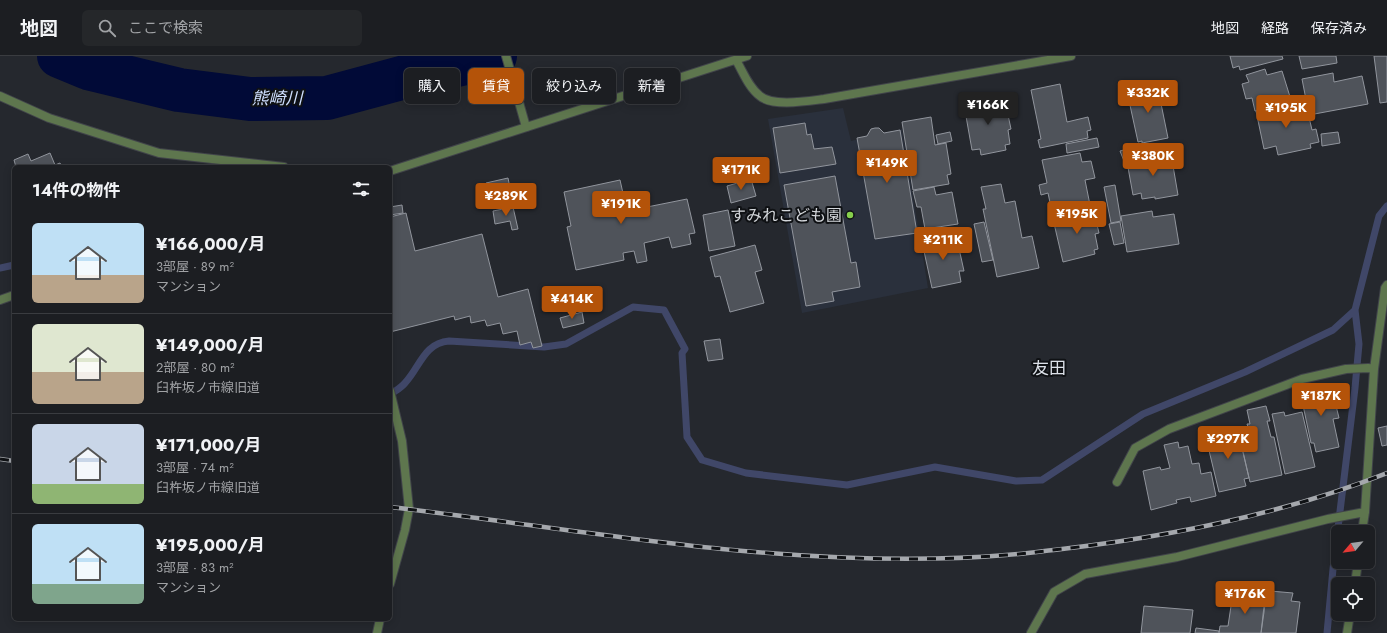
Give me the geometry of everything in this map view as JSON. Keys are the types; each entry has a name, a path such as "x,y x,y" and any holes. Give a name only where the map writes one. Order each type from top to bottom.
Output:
{"street":[{"path":"506,56 526,127"},
{"path":"392,171 747,56"},
{"path":"736,60 753,90 760,97 767,101 804,102 1072,56"},
{"path":"0,96 49,118 158,153 266,165"},
{"path":"1363,525 1365,512 1371,368 1385,288 1387,285"},
{"path":"0,300 12,296"},
{"path":"1118,482 1135,448 1169,429 1302,379 1346,369 1371,368"},
{"path":"392,400 402,442 409,509 405,530 392,577"},
{"path":"1031,633 1054,592 1085,574 1177,557 1328,519 1365,512"},
{"path":"377,633 380,621"},
{"path":"1347,633 1349,621"}],"shaded area":[{"name":"すみれこども園","path":"843,108 851,141 902,129 928,288 802,313 768,119"}],"building":[{"path":"1230,56 1282,56 1283,59 1240,70 1239,66 1233,68"},
{"path":"1299,56 1336,56 1337,63 1302,69"},
{"path":"1374,56 1387,56 1387,102 1380,103"},
{"path":"1265,69 1267,75 1282,71 1291,100 1255,111 1252,98 1246,99 1242,84 1249,82 1246,75"},
{"path":"1333,73 1334,82 1362,76 1368,104 1309,115 1302,79"},
{"path":"1060,84 1067,122 1088,117 1091,130 1087,131 1088,138 1040,148 1038,140 1041,139 1031,90"},
{"path":"1157,84 1168,138 1142,143 1142,141 1138,142 1128,96 1133,95 1131,89"},
{"path":"1002,98 1005,116 1008,115 1011,129 1008,130 1010,144 1005,145 1006,150 981,155 980,149 972,150 964,105"},
{"path":"1297,103 1300,113 1303,113 1304,118 1309,117 1312,130 1316,129 1319,142 1310,144 1311,148 1278,155 1276,146 1264,149 1256,111"},
{"path":"931,117 935,145 946,143 951,174 947,175 949,184 913,190 902,122"},
{"path":"805,123 807,135 811,134 814,149 832,147 836,164 780,173 773,128"},
{"path":"879,128 884,133 900,130 917,233 875,239 857,138 867,136 871,129"},
{"path":"950,132 952,141 938,144 936,135"},
{"path":"1338,132 1340,143 1322,146 1321,134"},
{"path":"1097,138 1099,147 1067,153 1066,144"},
{"path":"1136,147 1139,157 1124,161 1120,151"},
{"path":"50,153 55,165 15,165 14,160 28,154 31,161"},
{"path":"1080,153 1082,162 1091,161 1095,178 1085,180 1090,205 1052,212 1048,193 1041,195 1039,185 1047,183 1042,160"},
{"path":"1171,154 1178,195 1155,199 1155,197 1142,199 1141,193 1133,195 1127,162"},
{"path":"835,176 851,263 856,262 860,287 832,292 834,301 806,306 784,185"},
{"path":"508,178 512,198 490,202 486,183"},
{"path":"751,179 756,196 731,203 727,186"},
{"path":"620,180 627,211 687,199 695,233 689,234 691,244 672,248 669,237 644,243 647,261 637,263 634,251 623,253 624,260 576,270 567,227 571,226 564,192"},
{"path":"1001,184 1005,203 1015,201 1022,238 1032,236 1039,268 997,277 983,209 986,209 981,187"},
{"path":"1115,185 1121,221 1111,223 1104,187"},
{"path":"934,187 936,195 952,192 958,224 925,229 921,207 917,207 913,191"},
{"path":"402,205 403,213 392,215 392,207"},
{"path":"513,207 518,229 512,230 510,221 495,224 493,211"},
{"path":"728,210 735,246 709,251 703,215"},
{"path":"1152,211 1153,217 1174,214 1179,244 1127,252 1121,216"},
{"path":"1082,212 1082,215 1094,212 1099,233 1095,234 1098,249 1094,250 1095,254 1063,262 1053,219"},
{"path":"406,213 415,251 482,234 498,297 528,289 542,346 533,348 531,342 520,345 517,331 503,334 500,323 487,326 485,320 471,323 470,316 455,320 454,316 392,332 392,216"},
{"path":"984,222 993,260 982,262 974,224"},
{"path":"1120,222 1124,243 1114,245 1109,224"},
{"path":"956,235 964,271 959,271 961,282 932,288 922,242"},
{"path":"755,245 762,270 755,272 764,303 730,312 720,276 715,277 710,257"},
{"path":"582,312 584,323 563,328 560,318"},
{"path":"720,339 723,359 708,361 704,341"},
{"path":"1331,385 1339,418 1333,419 1339,447 1316,452 1314,443 1311,443 1300,391"},
{"path":"1266,406 1270,421 1267,421 1271,437 1274,437 1282,475 1250,482 1241,443 1244,442 1241,432 1249,430 1247,424 1250,424 1247,410"},
{"path":"1284,412 1285,416 1302,412 1315,467 1285,474 1272,414"},
{"path":"1387,426 1387,445 1382,446 1378,428"},
{"path":"1237,427 1249,478 1244,479 1246,486 1219,492 1206,438 1229,433 1228,429"},
{"path":"1178,442 1179,448 1188,446 1192,464 1199,463 1201,474 1211,472 1216,496 1191,502 1190,497 1176,500 1177,503 1151,510 1143,471 1160,467 1161,470 1170,468 1164,445"},
{"path":"1270,591 1293,593 1291,601 1300,602 1296,633 1261,633 1265,597 1269,598"},
{"path":"1233,593 1266,598 1261,633 1219,633 1220,626 1228,626"},
{"path":"1144,606 1193,610 1190,633 1141,633"},
{"path":"1196,628 1219,631 1219,633 1195,633"}],"waterway":[{"name":"熊崎川","path":"59,56 88,68 179,90 250,99 327,98 405,77 495,56"},
{"path":"1327,633 1359,344 1355,310 1379,216 1387,206"},
{"path":"0,268 12,265"},
{"path":"392,394 405,383 428,351 441,343 449,341 544,347 566,344 633,307 664,310 685,349 682,353 687,437 702,460 746,473 847,485 935,467 1016,481 1042,480 1143,414 1245,372 1333,330 1355,310"}],"railway":[{"path":"0,459 12,461"},
{"path":"392,507 639,540 722,549 828,557 935,559 1013,555 1104,544 1186,530 1268,512 1348,488 1387,473"}],"place":[{"name":"すみれこども園","path":"850,215"}],"district":[{"name":"友田","path":"1049,368"}]}
